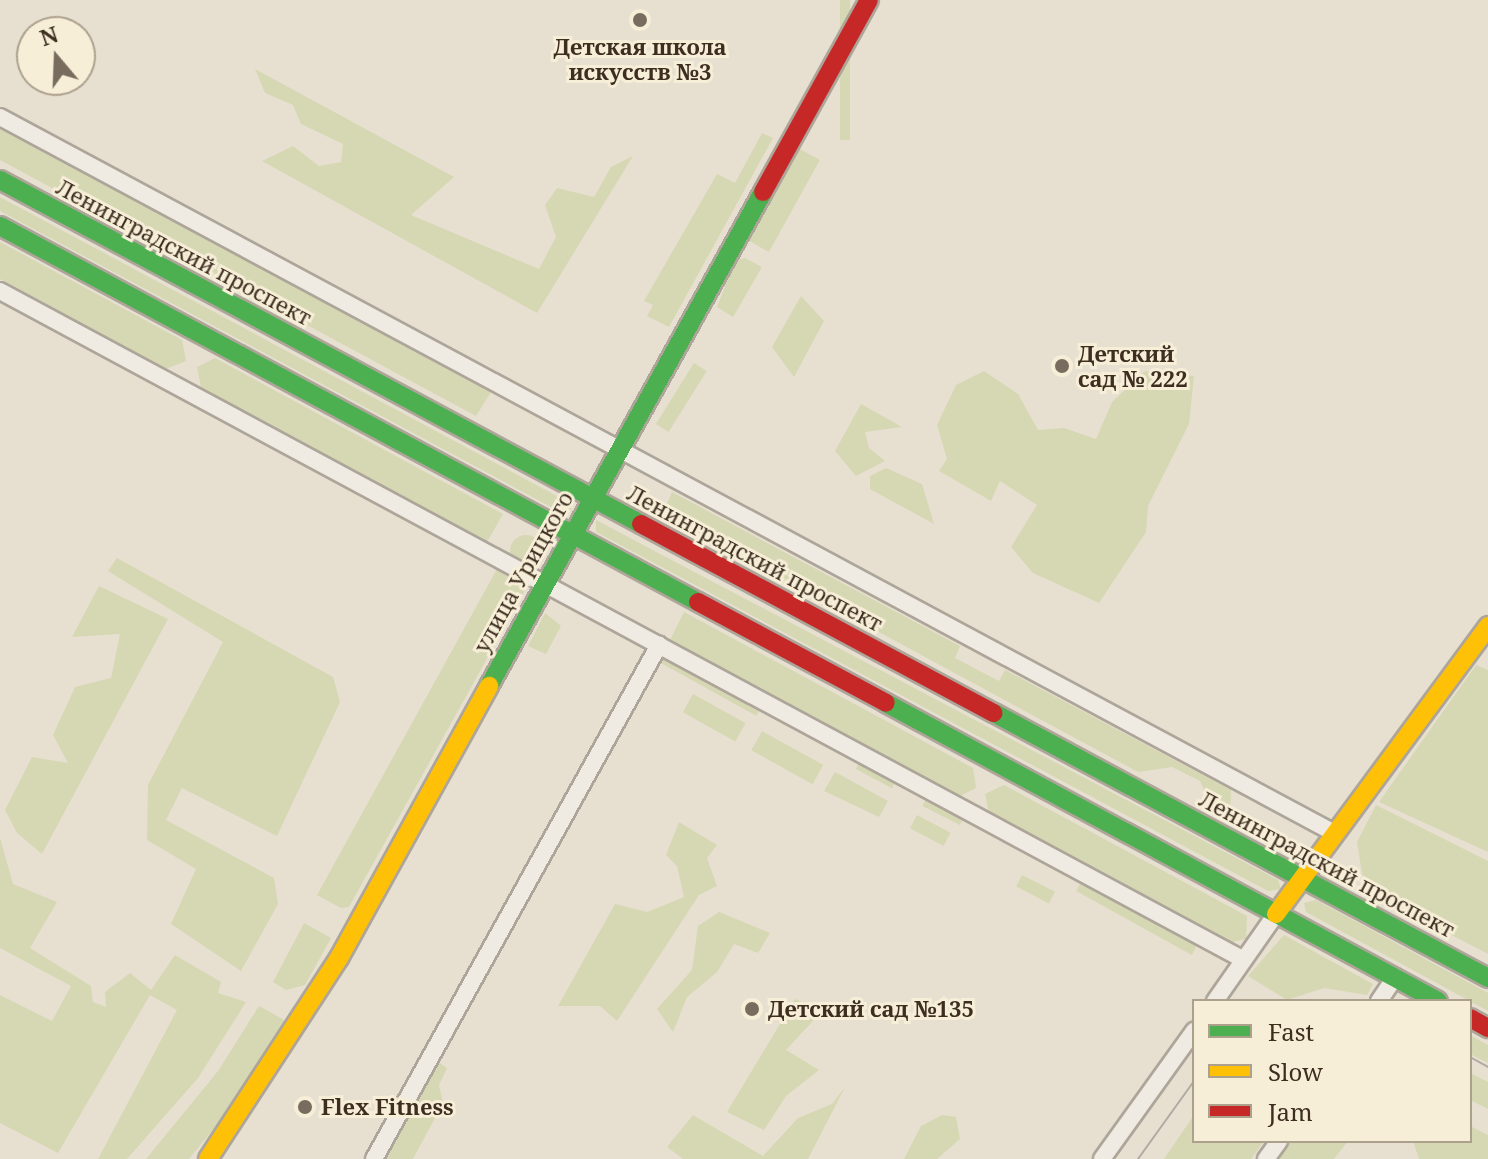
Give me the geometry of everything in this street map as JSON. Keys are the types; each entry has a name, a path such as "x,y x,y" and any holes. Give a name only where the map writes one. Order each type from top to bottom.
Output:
{"main road":[{"name":"улица Урицкого","path":"208,1159 304,1018 869,0"},
{"name":"Ленинградский проспект","path":"0,180 1488,978"},
{"path":"0,226 1434,999"},
{"path":"1276,914 1488,626"}],"street":[{"path":"0,117 1334,833"},
{"path":"0,291 1244,960"},
{"path":"374,1159 659,645"},
{"path":"1216,999 1276,914"},
{"path":"1380,999 1395,977"},
{"path":"1102,1159 1192,1034"}],"green space":[{"path":"840,0 850,0 850,140 840,140"},
{"path":"255,69 454,177 411,215 539,269 556,237 545,205 557,188 594,197 611,167 633,156 537,313 262,161 293,146 319,166 341,162 343,144 301,124 293,105 265,93"},
{"path":"0,129 493,389 476,416 0,160"},
{"path":"762,133 773,138 669,327 647,316 653,305 644,301 717,174 735,183"},
{"path":"798,148 820,160 769,252 747,240"},
{"path":"0,197 568,502 572,510 562,513 0,211"},
{"path":"0,242 182,340 186,361 166,369 0,279"},
{"path":"745,258 762,267 733,317 717,307 735,261"},
{"path":"801,296 824,321 794,377 772,347"},
{"path":"215,358 503,514 487,542 201,388 197,367"},
{"path":"694,363 707,371 669,432 656,424"},
{"path":"984,371 1018,394 1038,430 1064,428 1096,439 1112,402 1145,371 1194,376 1189,424 1148,506 1146,532 1099,603 1033,573 1011,547 1037,505 1000,481 991,501 939,471 947,459 937,425 956,385"},
{"path":"861,404 902,427 865,432 869,448 885,461 856,476 835,451"},
{"path":"886,468 922,484 934,524 870,489 870,476"},
{"path":"672,492 960,646 955,658 999,681 1005,670 1231,790 1230,813 1210,804 1200,781 1172,767 1138,772 673,521 664,511"},
{"path":"596,520 1278,880 1281,889 1268,891 596,532"},
{"path":"526,535 537,540 542,551 537,562 526,567 515,562 510,551 515,540"},
{"path":"117,558 333,677 340,702 277,836 182,788 166,820 274,878 278,904 241,971 171,924 196,869 147,840 148,785 223,642 108,571"},
{"path":"497,569 520,581 524,592 349,907 341,908 317,895"},
{"path":"99,586 168,619 42,854 17,833 5,810 32,757 68,763 53,735 75,687 111,678 120,634 72,637"},
{"path":"684,612 973,768 976,788 958,797 670,640"},
{"path":"545,613 561,626 546,654 528,646"},
{"path":"663,655 760,709 756,716 659,662"},
{"path":"1476,665 1488,670 1488,852 1379,802"},
{"path":"693,694 745,723 735,741 683,712"},
{"path":"762,731 823,765 813,784 751,750"},
{"path":"860,761 896,780 892,788 856,769"},
{"path":"835,772 888,801 879,817 824,791"},
{"path":"1004,785 1247,916 1246,939 1227,943 989,813 985,794"},
{"path":"927,797 964,816 960,825 922,806"},
{"path":"1376,805 1488,861 1488,954 1375,895 1363,880 1357,842"},
{"path":"917,815 951,833 944,846 910,828"},
{"path":"679,822 717,845 707,858 717,886 699,895 617,1021 600,1006 558,1006 615,904 647,912 684,897 677,866 666,855"},
{"path":"0,838 13,884 57,902 30,948 91,986 93,1002 106,1007 105,992 130,973 151,990 175,955 221,982 218,993 246,1002 198,1078 127,1159 98,1159 177,1010 150,995 58,1153 0,1123 0,995 52,1021 71,986 0,948"},
{"path":"1022,875 1055,892 1049,903 1016,887"},
{"path":"1084,877 1199,941 1192,955 1076,891"},
{"path":"1316,900 1488,993 1488,1011 1472,1002 1472,999 1466,999 1306,912 1304,903"},
{"path":"719,912 770,933 758,953 734,944 717,972 687,997 673,1032 657,1009 692,970 698,926"},
{"path":"304,923 331,938 305,985 286,990 273,982"},
{"path":"1284,935 1373,984 1367,995 1324,988 1285,999 1248,976"},
{"path":"795,999 822,1011 786,1050 819,1070 786,1096 764,1130 727,1112"},
{"path":"259,1006 286,1021 233,1105 189,1159 146,1159 218,1071"},
{"path":"1472,1036 1488,1045 1488,1063 1472,1055"},
{"path":"437,1061 447,1068 439,1085 443,1103 413,1159 382,1159"},
{"path":"1472,1074 1488,1082 1488,1109 1472,1101"},
{"path":"845,1087 808,1159 683,1159 667,1147 693,1115 763,1156 798,1118 832,1104"},
{"path":"942,1115 956,1117 960,1139 937,1159 904,1159 921,1126"},
{"path":"1192,1118 1192,1143 1263,1143 1251,1159 1164,1159"},
{"path":"1472,1127 1488,1135 1488,1159 1419,1159 1414,1143 1472,1143"},
{"path":"1288,1143 1346,1143 1334,1159 1276,1159"}],"tram line":[{"path":"1472,1058 1488,1067"},
{"path":"1138,1159 1192,1084"}],"traffic: fast":[{"path":"0,180 641,524"},
{"path":"489,686 763,192"},
{"path":"0,226 698,602"},
{"path":"886,703 1434,999"},
{"path":"994,713 1488,978"}],"traffic: slow":[{"path":"1276,914 1488,626"},
{"path":"208,1159 339,958 489,686"}],"traffic: jam":[{"path":"763,192 869,0"},
{"path":"641,524 994,713"},
{"path":"698,602 886,703"},
{"path":"1472,1019 1488,1028"}],"place":[{"name":"Детская школа искусств №3","path":"640,20"},
{"name":"Детский сад № 222","path":"1062,366"},
{"name":"Детский сад №135","path":"752,1009"},
{"name":"Flex Fitness","path":"305,1107"}]}
